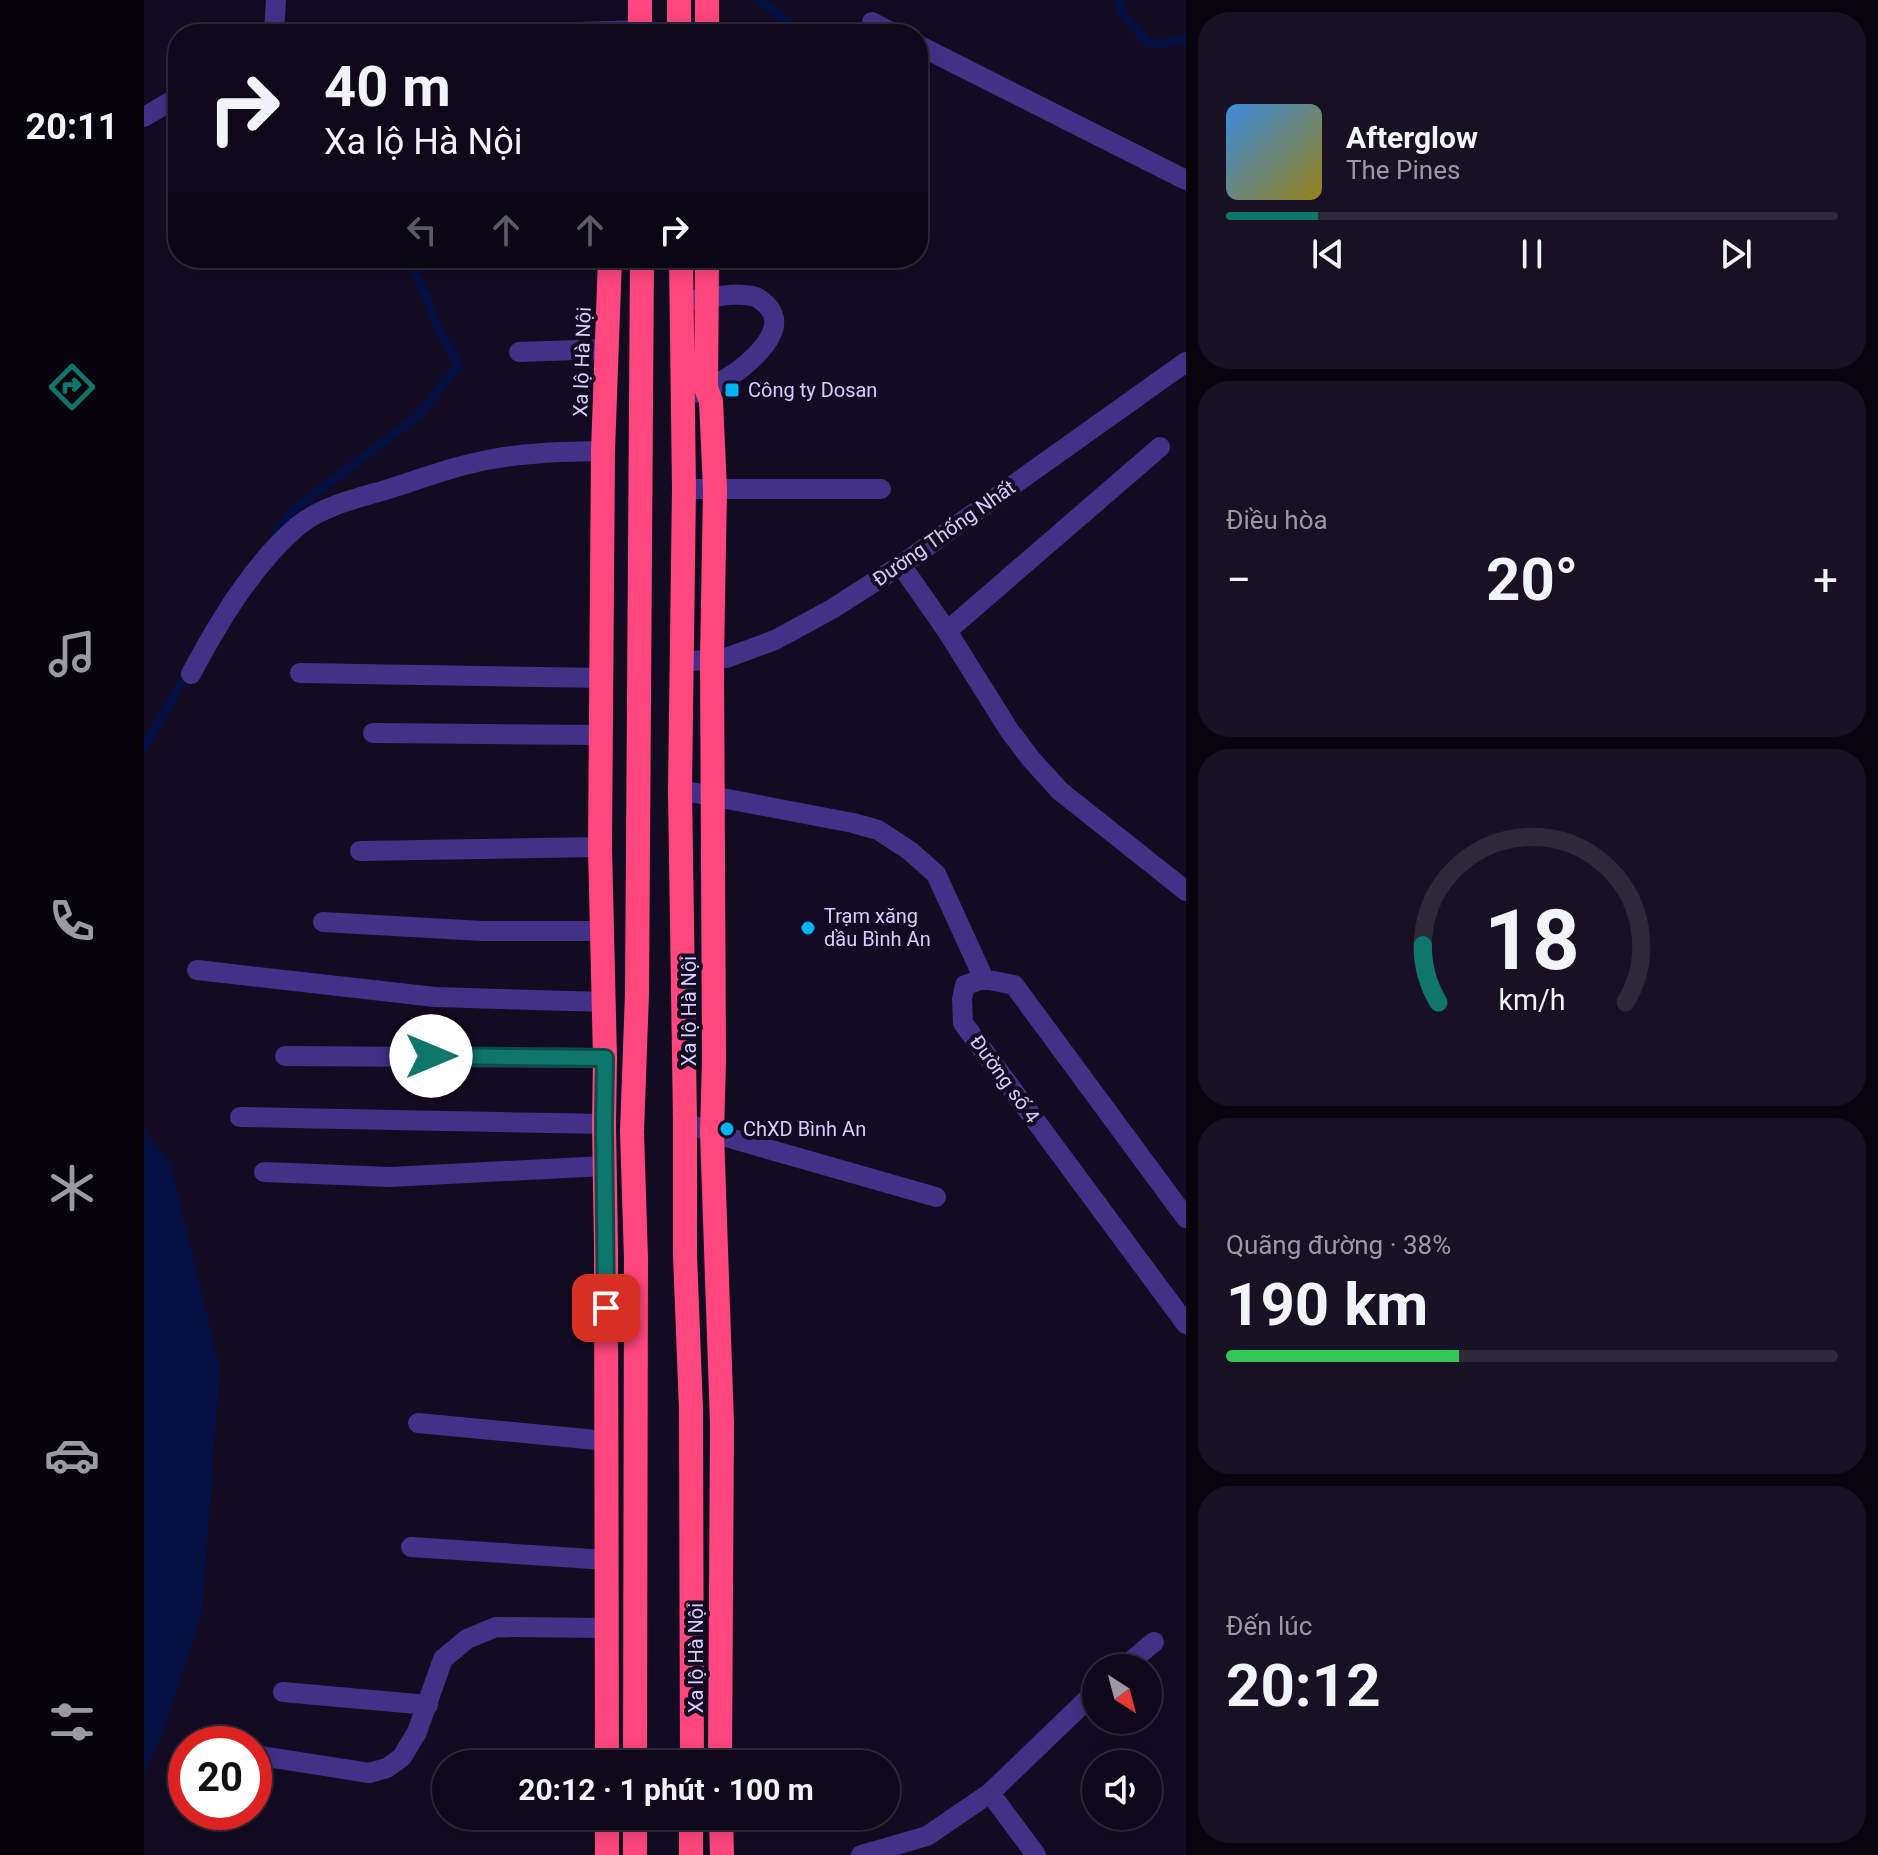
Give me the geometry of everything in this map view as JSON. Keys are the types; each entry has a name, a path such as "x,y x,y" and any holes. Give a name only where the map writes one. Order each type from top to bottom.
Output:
{"highway":[{"path":"640,0 640,24"},
{"path":"679,0 679,24"},
{"path":"707,0 707,24"},
{"name":"Xa lộ Hà Nội","path":"607,1750 605,1058 600,847 603,451 610,268"},
{"path":"635,1750 636,1259 632,1132 637,993 642,268"},
{"name":"Xa lộ Hà Nội","path":"681,268 684,489 680,790 685,1254 691,1410 692,1750"},
{"name":"Xa lộ Hà Nội","path":"707,268 706,388 711,401 715,489 712,1133 722,1424 720,1750"},
{"path":"604,998 637,993"},
{"path":"604,1124 632,1132"},
{"path":"607,1830 607,1855"},
{"path":"635,1830 635,1855"},
{"path":"691,1830 691,1855"},
{"path":"721,1830 722,1855"}],"street":[{"path":"275,24 276,0"},
{"path":"872,22 876,24"},
{"path":"928,50 1186,180"},
{"path":"144,117 168,103"},
{"path":"681,302 735,295 754,297 773,313 775,329 765,346 748,362 718,383 682,397"},
{"path":"519,352 606,349"},
{"name":"Đường Thống Nhất","path":"682,662 726,658 775,640 832,609 901,565 1186,362"},
{"path":"947,631 1160,447"},
{"path":"191,674 211,636 260,566 299,525 323,510 491,459 535,453 603,451"},
{"path":"684,489 881,489"},
{"path":"901,565 1031,759 1060,791 1186,891"},
{"path":"300,673 601,678"},
{"path":"373,733 601,735"},
{"path":"680,790 853,823 878,830 910,851 936,874 984,979 1014,985 1186,1218"},
{"path":"360,851 600,847"},
{"path":"323,922 482,931 602,931"},
{"path":"197,970 435,997 604,998"},
{"name":"Đường số 4","path":"984,979 965,985 963,1023 1186,1324"},
{"path":"285,1056 605,1058"},
{"path":"240,1117 604,1124"},
{"path":"685,1122 712,1133 936,1197"},
{"path":"264,1172 390,1177 604,1166"},
{"path":"418,1423 607,1441"},
{"path":"411,1547 607,1560"},
{"path":"272,1758 369,1773 387,1768 402,1757 417,1732 443,1659 467,1639 496,1627 607,1628"},
{"path":"1140,1654 1154,1642"},
{"path":"283,1692 428,1705"},
{"path":"861,1855 927,1836 990,1793 1082,1704"},
{"path":"990,1793 1036,1855"}],"shaded area":[{"path":"144,1129 170,1161 220,1369 202,1612 164,1730 144,1774"}],"waterway":[{"path":"759,0 791,24"},
{"path":"1117,0 1124,16 1149,44 1183,41 1186,38"},
{"path":"274,538 292,511 420,414 458,365 438,328 414,268"},
{"path":"144,747 188,671"}],"place":[{"name":"Công ty Dosan","path":"732,390"},
{"name":"Trạm xăng dầu Bình An","path":"808,928"},
{"name":"ChXD Bình An","path":"727,1129"}],"route":[{"path":"431,1056 605,1058 606,1308"}]}
